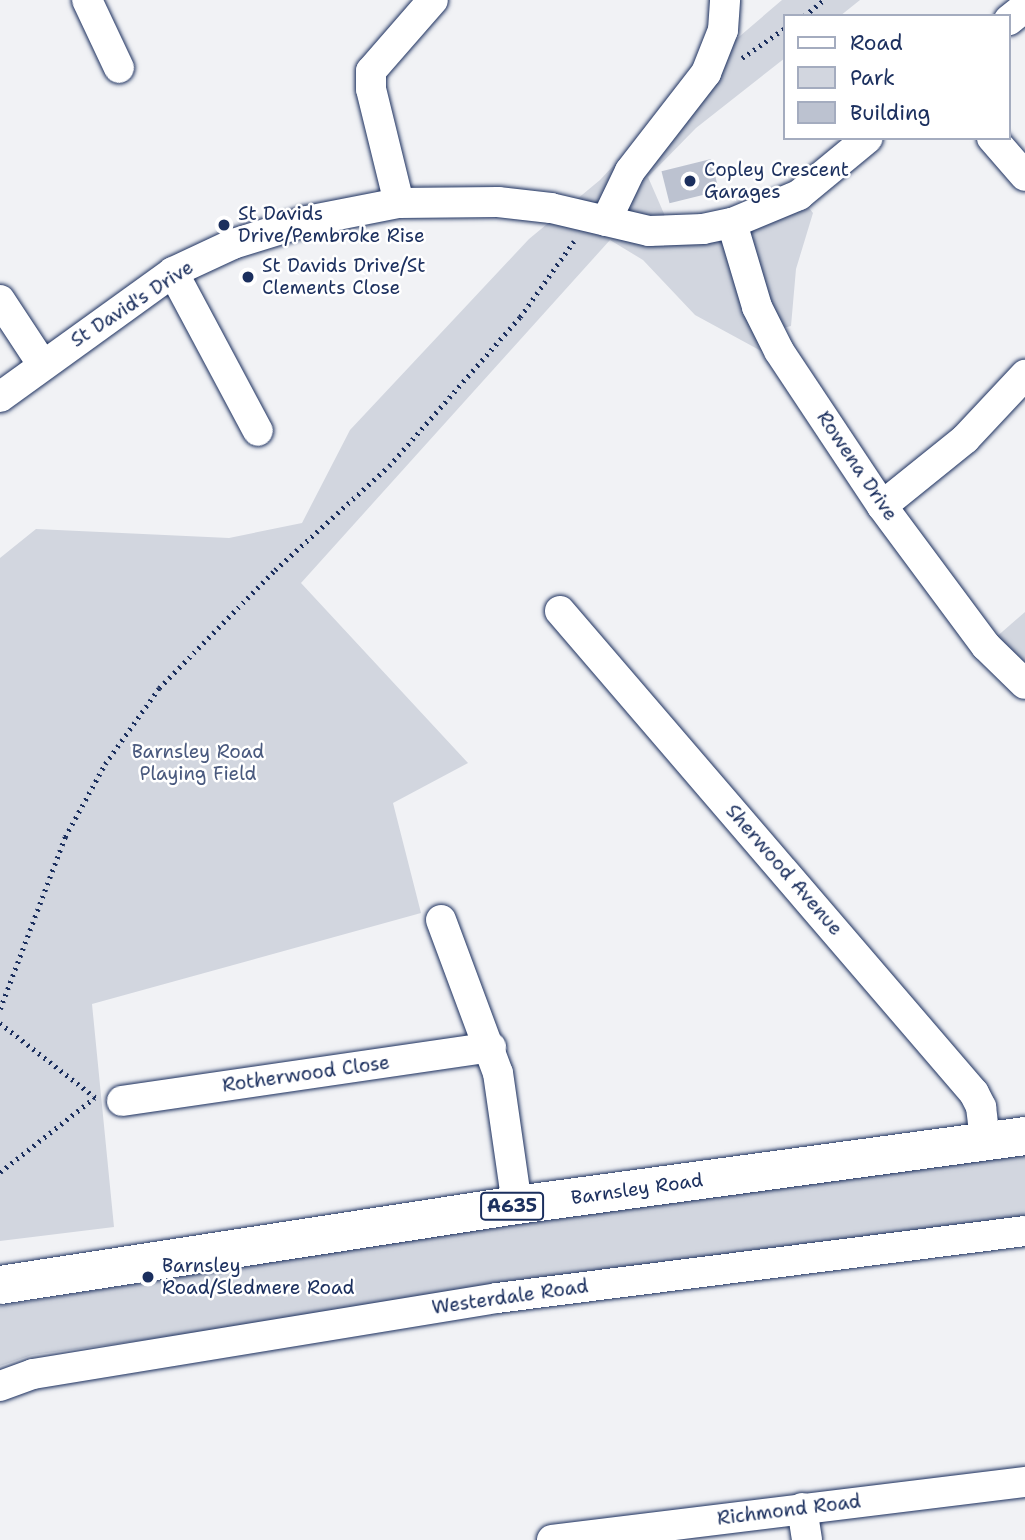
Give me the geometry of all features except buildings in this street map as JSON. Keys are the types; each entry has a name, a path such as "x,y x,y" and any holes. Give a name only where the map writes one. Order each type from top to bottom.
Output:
{"highway":[{"name":"Barnsley Road","path":"0,1285 517,1205 1025,1136"}],"street":[{"path":"399,203 371,89 372,71 433,0"},
{"path":"599,219 630,171 706,73 723,30 725,0"},
{"path":"92,2 119,68"},
{"path":"1011,18 1025,7"},
{"name":"St David's Drive","path":"0,397 173,271 233,244 307,221 399,203 498,202 671,233 732,223 799,195 866,140"},
{"path":"994,140 1025,176"},
{"name":"Rowena Drive","path":"732,223 757,307 772,338 883,506 986,646 1025,684"},
{"path":"173,271 258,431"},
{"path":"0,300 42,364"},
{"path":"883,506 965,439 1025,374"},
{"name":"Sherwood Avenue","path":"560,611 974,1093 981,1107 985,1140"},
{"path":"441,920 491,1047 498,1073 517,1205"},
{"name":"Rotherwood Close","path":"108,1100 491,1047"},
{"name":"Westerdale Road","path":"0,1386 47,1371 498,1298 1025,1231"},
{"name":"Richmond Road","path":"552,1540 1025,1482"},
{"path":"803,1508 807,1540"}],"path":[{"path":"806,14 824,0"},
{"path":"706,73 742,58 783,29"},
{"path":"0,1010 65,837 104,764 159,688 275,570 389,466 520,317 599,219"},
{"path":"0,1023 108,1100 0,1172"}],"green space":[{"name":"Barnsley Road Playing Field","path":"782,0 860,0 842,14 783,14 783,60 696,128 648,177 672,232 799,195 813,213 796,269 791,326 769,332 763,352 695,315 643,260 610,240 301,583 468,763 393,803 421,913 92,1004 114,1227 0,1241 0,558 36,529 229,538 302,523 350,430 529,239 600,180 713,59"},
{"path":"1025,612 1025,684 986,646"},
{"path":"1025,1154 1025,1222 32,1355 0,1366 0,1306 459,1231"}],"place":[{"name":"Copley Crescent Garages","path":"690,181"},
{"name":"St Davids Drive/Pembroke Rise","path":"224,225"},
{"name":"St Davids Drive/St Clements Close","path":"248,277"},
{"name":"Barnsley Road/Sledmere Road","path":"148,1277"}]}
